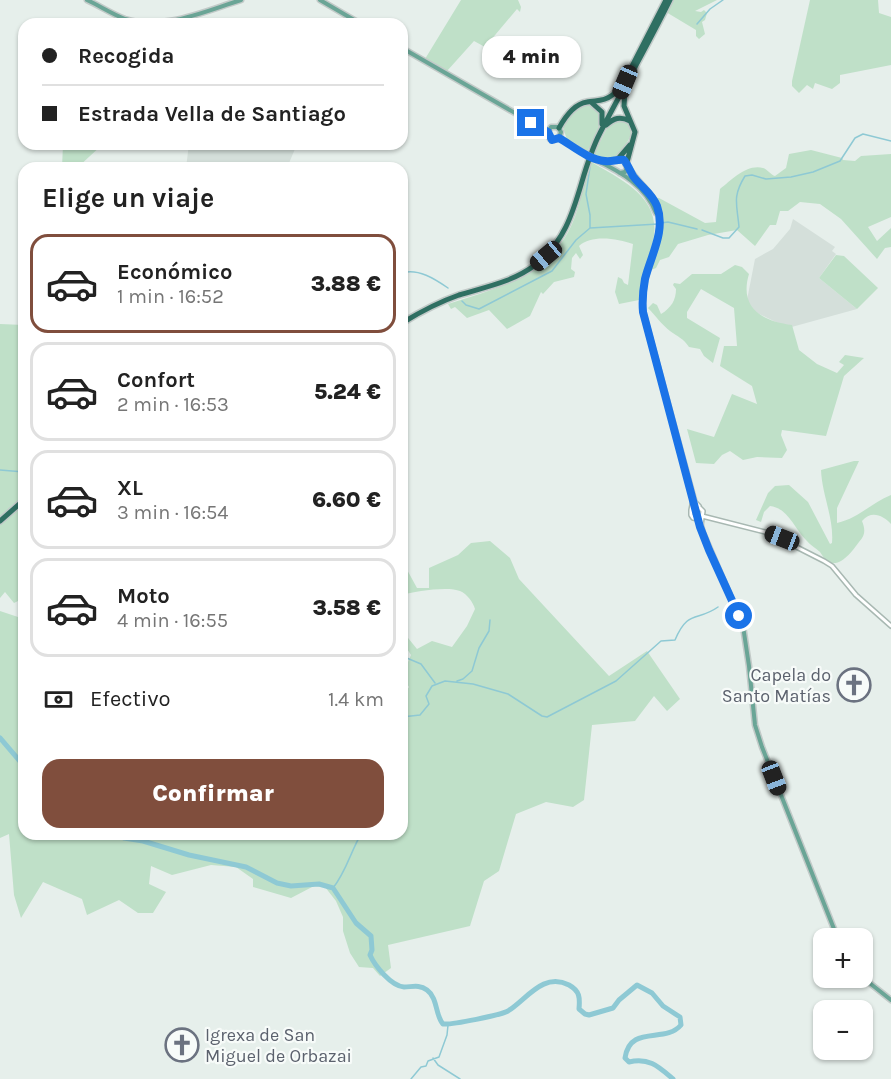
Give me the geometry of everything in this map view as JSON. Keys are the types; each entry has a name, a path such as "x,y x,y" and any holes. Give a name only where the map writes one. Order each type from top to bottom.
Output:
{"highway":[{"path":"408,320 444,301 520,274 546,256 561,238 576,207 585,167 601,130 666,0"},
{"path":"559,128 569,113 580,103 603,100 617,91 632,69 670,0"},
{"path":"627,164 635,132 623,98 632,69"},
{"path":"587,101 595,104 602,112 601,130"},
{"path":"601,130 616,118 623,118 631,122"},
{"path":"616,160 633,141"},
{"path":"0,521 18,505"}],"main road":[{"path":"87,0 124,18"},
{"path":"184,18 241,0"},
{"path":"320,0 351,18"},
{"path":"408,51 548,132 552,140 559,138 641,188 656,212 659,226"},
{"path":"548,132 552,127 559,128 561,134 559,138"},
{"path":"596,160 623,159 656,204 659,226 657,242 645,279 643,312 693,500 693,508 700,517 700,527 743,627 755,725 834,928"},
{"path":"614,170 613,165 616,160"},
{"path":"619,173 625,172 627,164"},
{"path":"873,986 891,1000"}],"street":[{"path":"693,500 700,508 700,517"},
{"path":"700,508 693,508 690,515 700,527"},
{"path":"693,518 700,517 769,533 824,561 832,566 870,608 891,626"}],"shaded area":[{"path":"188,150 294,150 290,162 187,162"},
{"path":"793,219 835,247 832,251 836,254 819,278 857,309 788,328 749,309 747,300 755,259 773,249 790,229"}],"green space":[{"path":"461,0 518,0 521,7 520,12 517,9 485,47 474,41 447,71 425,59"},
{"path":"673,0 717,0 695,11 704,10 707,13 702,22 705,34 699,39 696,36 696,30 666,12"},
{"path":"810,0 878,0 879,13 891,17 891,65 840,75 840,83 832,89 815,83 813,89 807,85 799,93 792,86 792,81"},
{"path":"588,105 595,108 601,119 600,126 587,152 567,140 563,127 576,111"},
{"path":"615,121 630,124 632,129 628,141 616,158 604,160 593,156 608,126"},
{"path":"63,150 96,150 84,162 62,162"},
{"path":"811,150 843,160 855,161 861,156 891,154 891,217 868,227 877,241 891,228 891,247 885,248 877,259 841,219 820,204 800,202 788,211 780,211 776,225 770,225 755,246 737,230 708,235 678,244 669,257 660,260 656,268 651,270 660,234 659,218 652,197 659,198 705,223 716,222 720,189 734,177 757,167 775,176 786,168 789,154"},
{"path":"590,161 639,193 653,215 652,246 642,279 639,300 619,304 615,292 618,277 628,285 633,244 613,239 598,239 584,242 579,246 583,255 580,259 576,253 572,258 571,269 575,272 574,277 554,282 543,294 541,292 530,316 507,329 489,310 467,318 455,307 451,309 448,304 520,277 536,268 550,256 562,242 572,224"},
{"path":"836,255 844,256 878,288 857,309 819,278"},
{"path":"735,265 742,267 749,274 747,295 750,304 762,316 792,325 799,350 817,364 837,373 844,365 839,362 845,355 864,358 844,376 826,436 782,430 781,435 787,450 782,458 757,457 743,460 730,451 722,455 714,464 696,463 687,429 714,437 732,394 757,404 752,386 720,366 724,346 737,346 734,308 701,289 687,312 687,318 720,338 713,363 704,356 700,349 689,347 667,329 648,308 653,303 657,305 661,314 674,300 676,289 674,283 680,284 692,274 721,274"},
{"path":"0,324 18,325 18,601 14,603 5,592 0,598"},
{"path":"859,461 837,508 837,523 852,518 891,495 891,524 877,515 866,518 862,521 863,537 841,561 831,563 826,560 782,510 770,506 764,512 761,522 756,520 768,493 775,486 789,485 808,502 830,544 832,543 821,470"},
{"path":"490,541 510,558 519,579 609,676 647,651 680,699 667,711 654,696 635,721 592,725 584,800 573,807 546,802 516,814 499,871 484,881 470,926 388,945 391,968 380,976 373,968 359,967 350,953 343,931 343,917 336,901 325,887 314,886 291,898 253,887 253,879 236,867 211,865 172,875 151,866 149,884 166,892 153,913 138,913 119,900 87,915 82,899 43,882 21,918 14,895 9,834 0,838 0,611 18,617 18,840 408,840 408,662 411,655 408,650 408,638 417,649 432,641 452,647 467,626 475,609 463,592 455,590 431,590 408,594 408,572 417,588 429,588 429,568 458,555 471,543"}],"waterway":[{"path":"697,24 710,9 723,0"},
{"path":"702,230 729,238 739,227 737,195 745,176 752,175 766,179 813,172 840,161 855,138 863,134 891,141"},
{"path":"590,167 586,194 590,228"},
{"path":"661,223 668,222 697,229"},
{"path":"462,301 466,305 479,309 552,271 576,240 590,228 658,224"},
{"path":"408,272 420,273 448,288"},
{"path":"0,470 18,472"},
{"path":"408,716 420,715 429,704 426,696 432,686 445,681 473,684 508,694 547,717 616,681 661,641 675,640 684,624 689,620 718,607"},
{"path":"457,681 472,671 479,648 489,631 490,620"},
{"path":"408,659 421,664 435,683"},
{"path":"0,738 18,759"},
{"path":"137,840 189,855 246,867 277,883 291,886 319,884 333,888 356,923 371,936 370,955 380,970 399,986 418,986 431,993 443,1024 504,1013 543,984 551,982 560,982 573,987 578,995 579,1009 589,1015 613,1008 637,985 652,993 663,1006 680,1017 681,1025 666,1033 634,1041 628,1048 625,1058 629,1062 642,1061 653,1064 673,1079"},
{"path":"333,888 358,840"},
{"path":"411,1079 421,1067 426,1066 428,1061 439,1057 448,1025"},
{"path":"433,1058 438,1065 460,1079"}],"place":[{"name":"Capela do Santo Matías","path":"854,685"},
{"name":"Igrexa de San Miguel de Orbazai","path":"182,1045"}],"route":[{"path":"531,123 548,132 552,140 559,138 596,160 607,162 623,159 627,162 635,179 650,193 656,204 659,226 657,242 645,279 643,312 700,527 739,616"}]}
